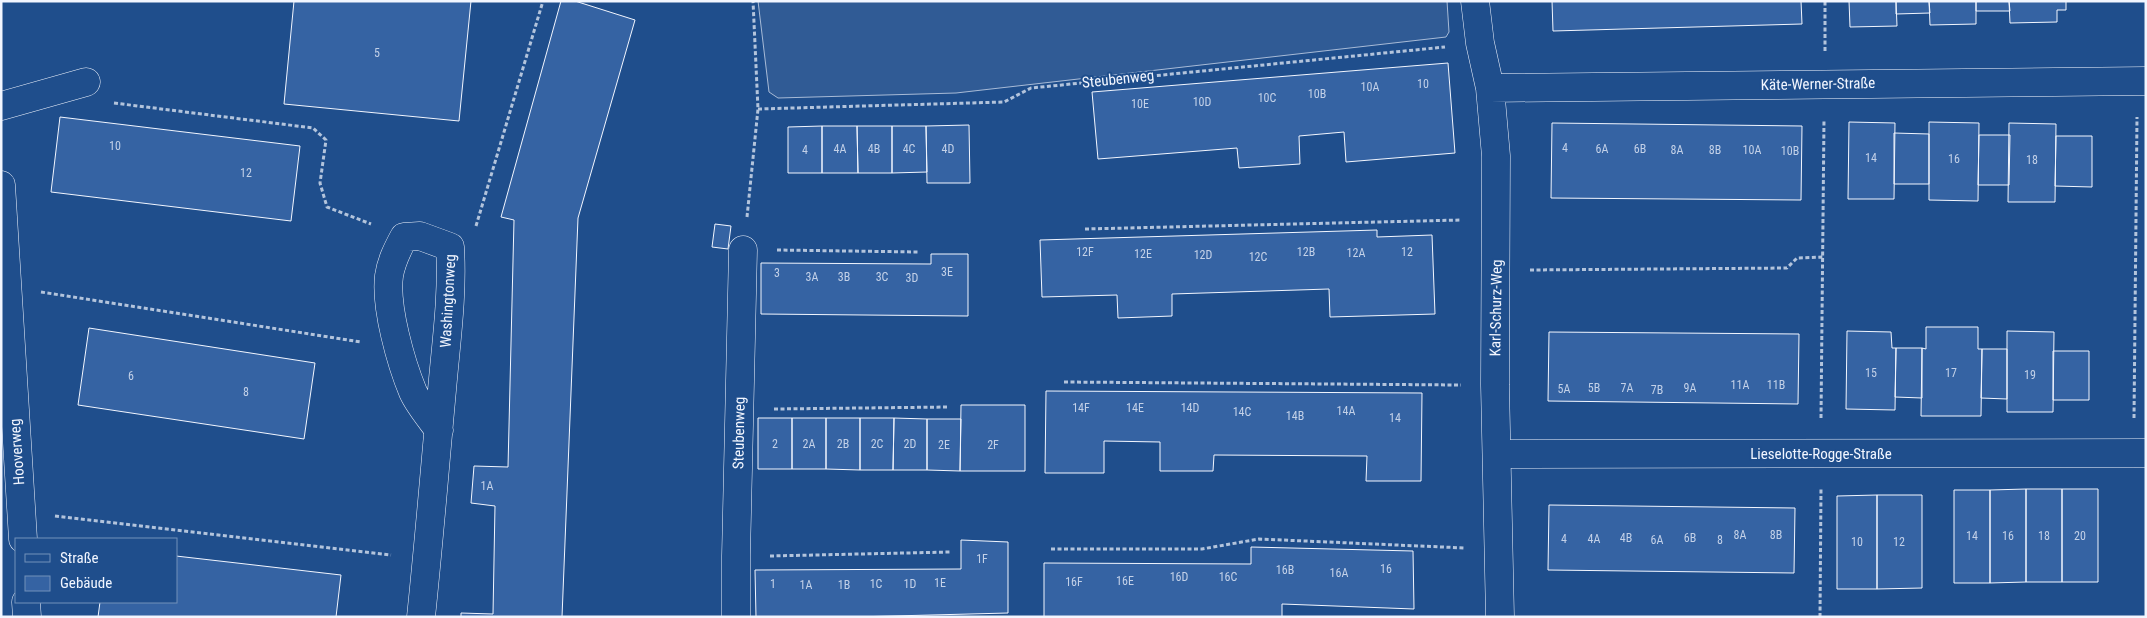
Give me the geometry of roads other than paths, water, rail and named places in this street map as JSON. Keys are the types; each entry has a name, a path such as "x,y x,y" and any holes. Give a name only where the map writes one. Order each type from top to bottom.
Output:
{"street":[{"name":"Karl-Schurz-Weg","path":"1475,1 1480,43 1490,88 1496,156 1495,385 1500,617"},
{"name":"Käte-Werner-Straße","path":"1490,88 2141,81"},
{"path":"1,106 86,82"},
{"name":"Hooverweg","path":"1,185 23,538"},
{"name":"Washingtonweg","path":"421,617 427,559 452,275 450,247 420,236 404,237 394,254 388,277 389,300 398,348 414,393 438,430"},
{"name":"Steubenweg","path":"736,617 743,250"},
{"name":"Lieselotte-Rogge-Straße","path":"1497,454 2140,453"},
{"path":"26,603 27,617"}]}
